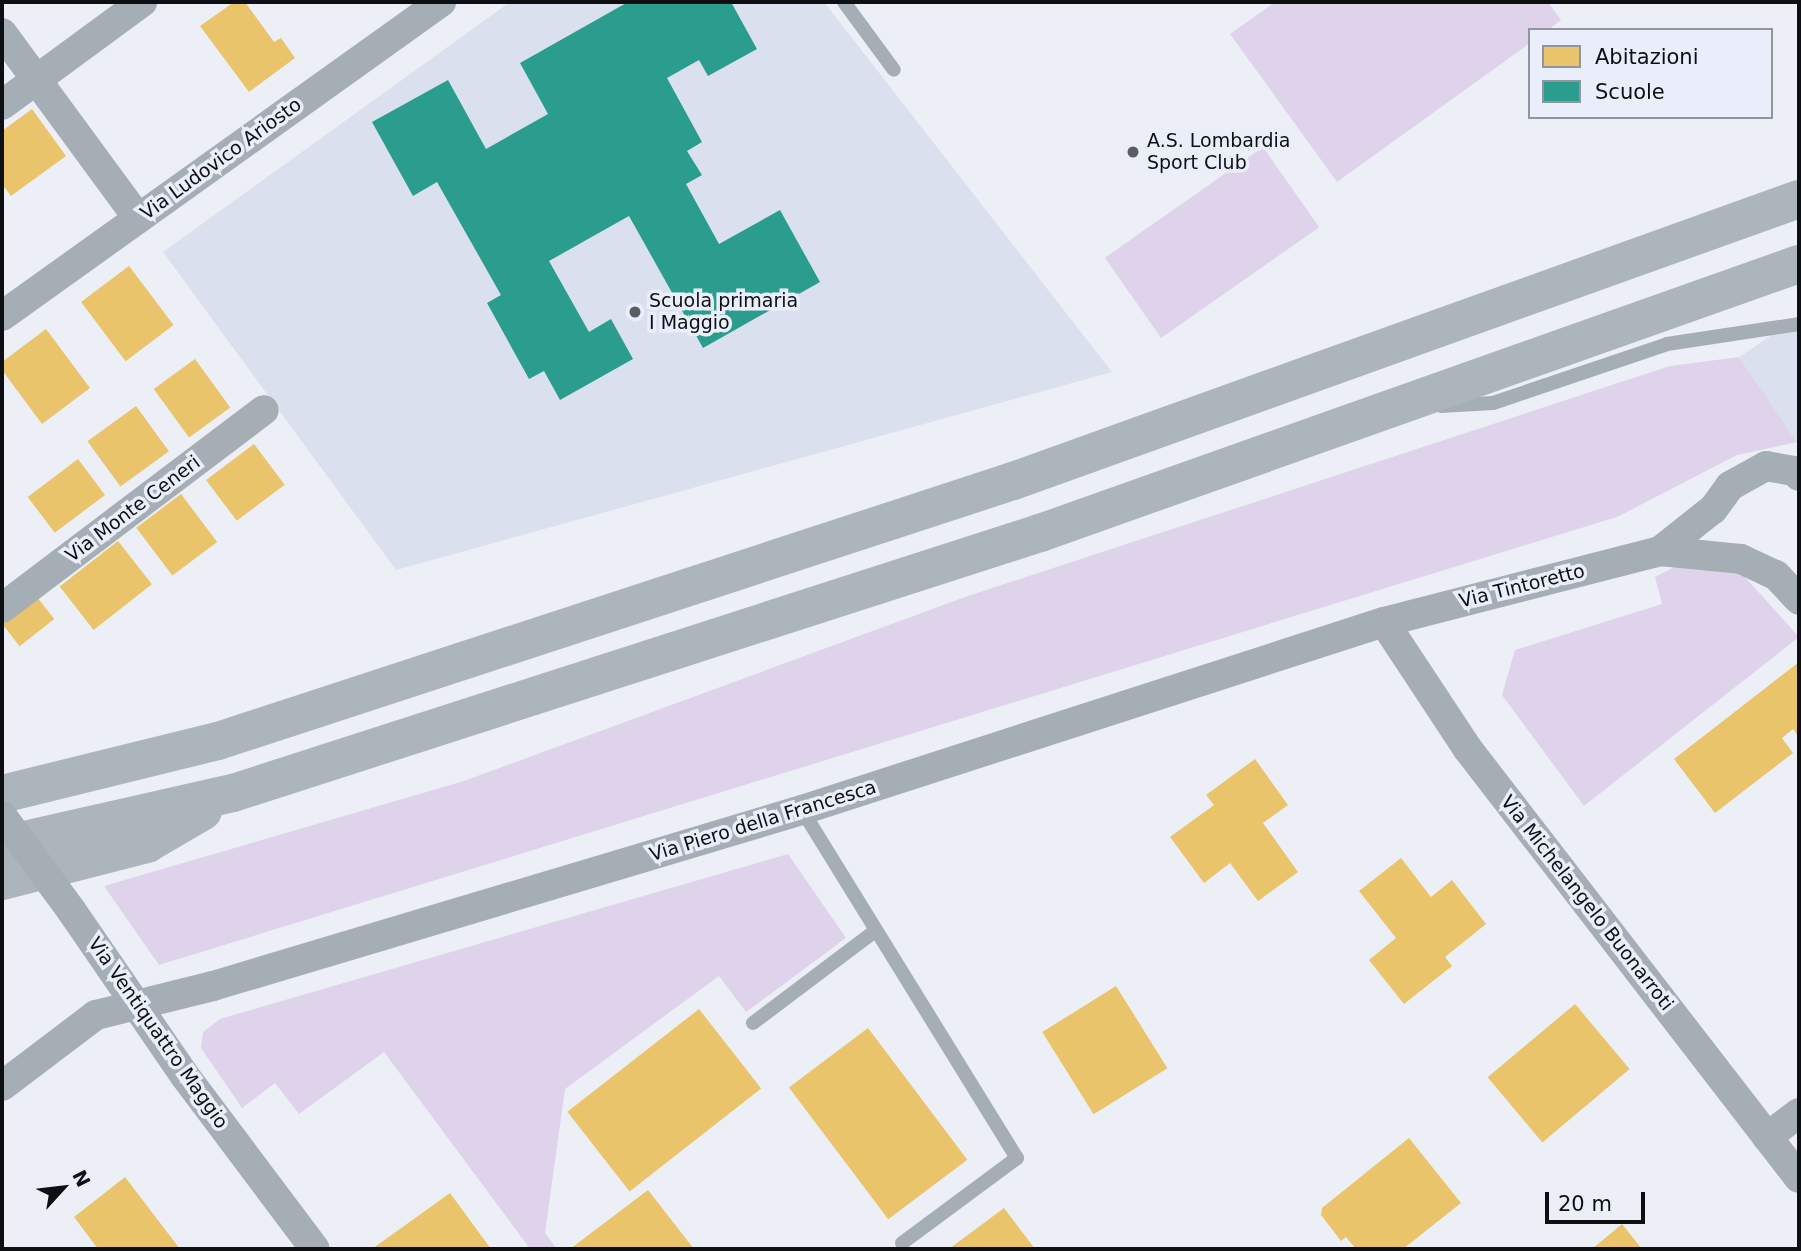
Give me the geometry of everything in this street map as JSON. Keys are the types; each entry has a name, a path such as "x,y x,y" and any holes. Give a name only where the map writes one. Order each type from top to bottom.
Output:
{"highway":[{"path":"2,794 218,741 1013,481 1799,199"},
{"path":"2,845 233,793 1040,533 1401,408 1799,264"},
{"path":"2,881 147,844 233,793"}],"street":[{"path":"2,105 142,2"},
{"name":"Via Ludovico Ariosto","path":"2,316 441,2"},
{"path":"2,33 138,218"},
{"name":"Via Monte Ceneri","path":"2,608 264,410"},
{"name":"Via Tintoretto","path":"1660,551 1713,509 1730,486 1766,466 1794,471 1799,476"},
{"name":"Via Tintoretto","path":"1384,622 1660,551 1741,559 1788,569"},
{"path":"1788,569 1799,600"},
{"name":"Via Piero della Francesca","path":"2,1086 96,1015 200,990 802,810 1384,622"},
{"name":"Via Michelangelo Buonarroti","path":"1384,622 1467,748 1799,1178"},
{"name":"Via Ventiquattro Maggio","path":"2,816 315,1249"},
{"path":"1768,1137 1799,1112"}],"lane":[{"path":"844,2 894,70"},
{"path":"1401,408 1493,403 1667,344 1799,324"},
{"path":"802,810 1017,1158 902,1244"},
{"path":"753,1023 875,931"}],"shaded area":[{"name":"Scuola primaria I Maggio","path":"510,2 824,2 1112,372 396,570 163,252"},
{"path":"1275,2 1548,2 1561,20 1551,28 1528,28 1528,44 1337,182 1230,34"},
{"path":"1263,147 1319,227 1161,338 1105,258"},
{"path":"1799,317 1799,445 1739,357"},
{"path":"1739,357 1797,442 1737,455 1617,517 159,965 104,886 464,781 968,596 1670,366"},
{"path":"1686,561 1724,566 1745,577 1799,637 1584,806 1502,695 1515,650 1662,604 1655,577"},
{"path":"788,854 846,938 746,1012 719,976 565,1089 545,1233 557,1249 525,1249 528,1246 384,1052 299,1114 275,1083 242,1108 201,1048 203,1032 220,1019"}],"building: Abitazioni":[{"path":"234,2 245,2 274,42 281,38 295,58 249,92 200,26"},
{"path":"32,109 66,156 11,196 2,184 2,131"},
{"path":"129,266 174,325 126,361 81,302"},
{"path":"46,329 90,388 42,424 2,370 2,362"},
{"path":"195,359 230,408 189,438 154,389"},
{"path":"136,406 169,451 120,487 87,441"},
{"path":"254,444 285,485 237,521 206,480"},
{"path":"78,459 105,495 55,533 28,497"},
{"path":"181,494 217,542 172,576 136,528"},
{"path":"118,541 152,584 94,630 60,587"},
{"path":"37,597 54,619 20,646 2,624"},
{"path":"1799,662 1799,737 1793,729 1782,738 1793,753 1715,813 1674,759"},
{"path":"1255,759 1288,805 1263,823 1298,872 1258,901 1230,863 1204,883 1170,837 1214,805 1206,795"},
{"path":"1401,858 1431,897 1452,880 1486,924 1445,957 1452,966 1404,1004 1369,960 1396,938 1359,891"},
{"path":"1116,986 1167,1068 1094,1114 1042,1032"},
{"path":"1575,1004 1630,1069 1542,1142 1488,1077"},
{"path":"699,1009 761,1089 630,1191 567,1112"},
{"path":"868,1028 967,1160 888,1219 789,1088"},
{"path":"1409,1138 1461,1203 1403,1249 1356,1249 1346,1237 1341,1241 1321,1215 1322,1208"},
{"path":"125,1177 180,1249 98,1249 74,1217"},
{"path":"648,1190 694,1249 570,1249"},
{"path":"450,1193 491,1249 372,1249"},
{"path":"1004,1208 1035,1249 949,1249"},
{"path":"1622,1224 1642,1249 1592,1249"}],"building: Scuole":[{"path":"628,2 731,2 757,49 708,76 699,60 667,78 702,142 687,151 702,175 686,184 719,244 780,210 820,282 703,348 629,216 549,261 589,332 611,319 633,359 560,400 544,371 529,379 487,303 501,295 437,182 413,196 372,122 448,80 486,149 548,114 520,63"}],"place":[{"name":"A.S. Lombardia Sport Club","path":"1133,152"},
{"name":"Scuola primaria I Maggio","path":"635,312"}]}
